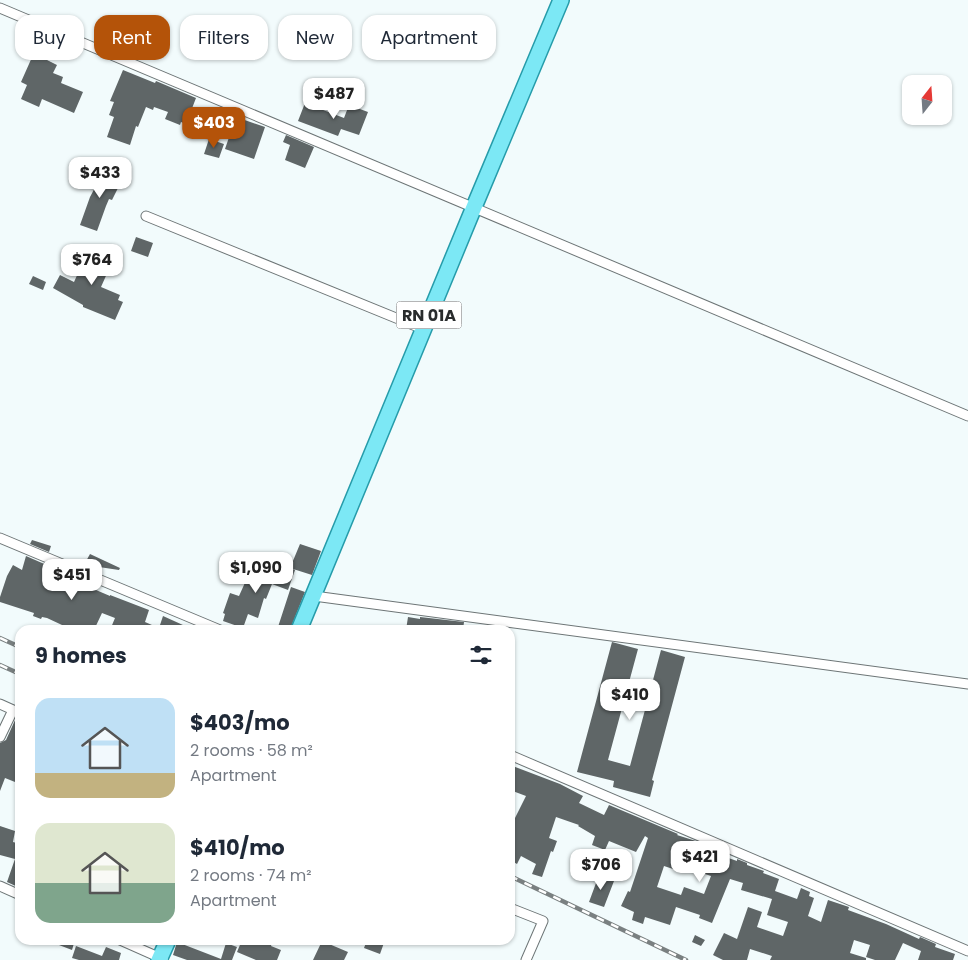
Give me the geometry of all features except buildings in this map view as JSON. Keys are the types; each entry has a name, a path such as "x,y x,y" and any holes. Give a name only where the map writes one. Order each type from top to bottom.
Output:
{"main road":[{"name":"RN 01A","path":"301,625 561,0"},
{"path":"161,959 166,945"}],"street":[{"path":"0,8 968,416"},
{"path":"146,216 424,329"},
{"path":"0,538 208,625"},
{"path":"314,596 968,684"},
{"path":"0,704 15,711"},
{"path":"0,737 15,713"},
{"path":"515,757 968,951"},
{"path":"0,886 15,893"},
{"path":"515,910 543,921 526,960"},
{"path":"131,945 161,959"}],"railway":[{"path":"0,638 15,645"},
{"path":"0,665 15,672"},
{"path":"515,878 686,960"}]}
